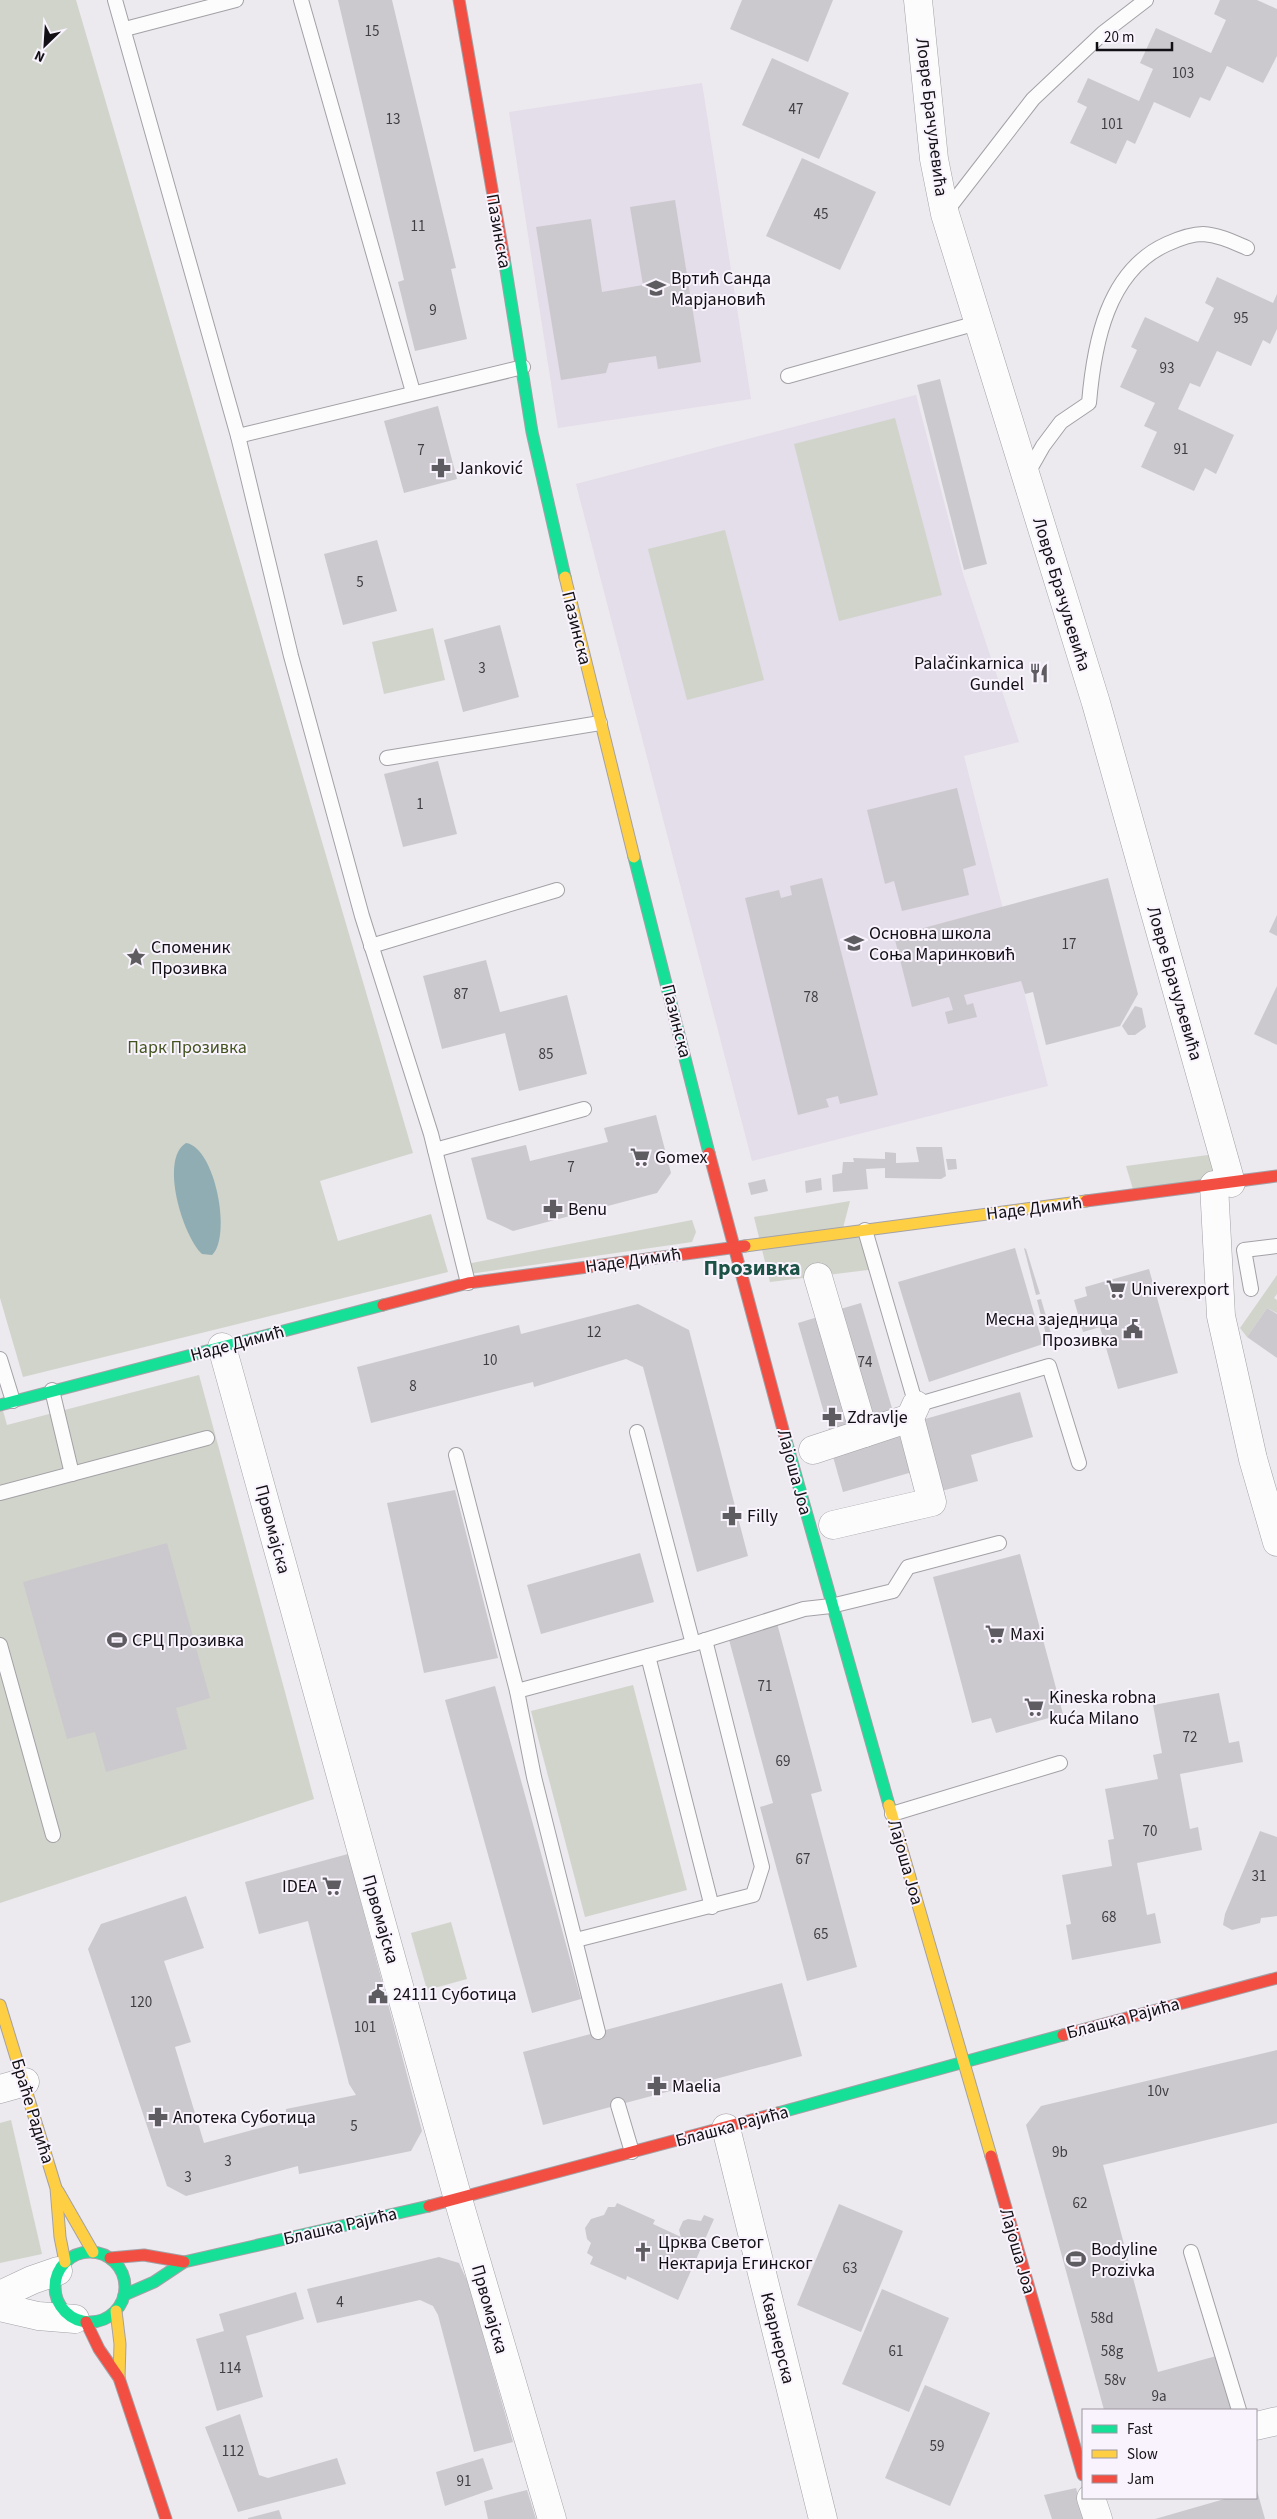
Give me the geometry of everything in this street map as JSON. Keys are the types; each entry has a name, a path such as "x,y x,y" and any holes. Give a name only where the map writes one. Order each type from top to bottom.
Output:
{"street":[{"name":"Пазинска","path":"459,0 523,367 532,432 545,497 600,723 733,1248"},
{"name":"Ловре Брачуљевића","path":"918,0 934,159 945,214 977,323 1096,703 1223,1184 1222,1316 1253,1459 1277,1542"},
{"name":"Наде Димић","path":"7,1403 468,1283 1277,1176"},
{"name":"Лајоша Јоа","path":"733,1248 831,1606 1082,2468"},
{"path":"818,1276 864,1433"},
{"name":"Првомајска","path":"222,1347 458,2199 552,2519"},
{"path":"813,1450 864,1433 913,1411 932,1502 833,1525"},
{"name":"Блашка Рајића","path":"124,2295 154,2282 184,2262 458,2199 726,2128 962,2061 1277,1978"},
{"name":"Браће Радића","path":"0,2005 12,2086 56,2188 93,2252"},
{"name":"Кварнерска","path":"726,2128 823,2519"},
{"name":"Браће Радића","path":"56,2188 62,2266"},
{"path":"0,2296 62,2266 73,2256 93,2252 110,2258 121,2271 124,2279 124,2295 116,2311 102,2320 38,2316 0,2307"},
{"name":"Блашка Рајића","path":"110,2258 144,2255 184,2262"},
{"path":"62,2266 55,2282 59,2304 81,2320 119,2378 166,2519"},
{"path":"116,2311 120,2344 119,2378"},
{"path":"1257,2426 1277,2421"},
{"path":"1091,2499 1098,2519"}],"lane":[{"path":"115,0 238,436 291,656 371,946 435,1150 468,1283"},
{"path":"124,29 236,0"},
{"path":"300,0 413,392"},
{"path":"945,214 1033,99 1103,33 1146,0"},
{"path":"1026,476 1043,446 1061,422 1089,403 1093,362 1100,334 1116,293 1130,270 1156,249 1182,237 1201,234 1218,236 1247,248"},
{"path":"788,376 977,323"},
{"path":"238,436 413,392 523,367"},
{"path":"387,758 600,723"},
{"path":"371,946 558,890"},
{"path":"435,1150 584,1109"},
{"path":"865,1230 913,1411 1049,1366 1079,1464"},
{"path":"1251,1289 1244,1250 1277,1246"},
{"path":"0,1359 7,1403"},
{"path":"52,1390 72,1474"},
{"path":"576,1940 754,1895 762,1867 699,1642 637,1432"},
{"path":"0,1493 207,1438"},
{"path":"456,1455 517,1691 534,1777 598,2032"},
{"path":"517,1691 699,1642 804,1609 831,1606 893,1591 908,1567 999,1543"},
{"path":"0,1645 6,1686 53,1834"},
{"path":"648,1656 712,1907"},
{"path":"892,1814 1060,1763"},
{"path":"618,2104 632,2152"},
{"path":"1191,2252 1239,2409"}],"shaded area":[{"path":"702,83 751,399 558,428 509,112"},
{"path":"916,395 963,574 1019,742 964,756 1048,1086 752,1161 576,484"}],"green space":[{"name":"Парк Прозивка","path":"0,0 76,0 413,1153 320,1181 338,1241 431,1214 448,1272 23,1377 0,1298"},
{"path":"895,418 942,595 839,621 794,444"},
{"path":"725,530 764,680 687,700 648,549"},
{"path":"433,628 445,680 384,694 372,642"},
{"path":"1223,1153 1231,1183 1135,1196 1126,1166"},
{"path":"850,1201 842,1232 865,1230 876,1269 770,1282 754,1217"},
{"path":"692,1220 696,1232 692,1242 469,1274 467,1264"},
{"path":"1277,1275 1277,1294 1274,1298 1277,1300 1277,1313 1267,1308 1247,1337 1240,1328"},
{"path":"199,1375 314,1799 0,1903 0,1400 7,1425"},
{"path":"633,1685 687,1890 585,1917 531,1711"},
{"path":"451,1922 467,1979 427,1990 411,1933"},
{"path":"11,2120 42,2254 0,2263 0,2123"}],"water":[{"path":"186,1143 196,1148 205,1160 217,1193 220,1230 218,1245 212,1255 202,1254 195,1245 181,1216 174,1181 174,1165 178,1152"}],"building":[{"path":"338,0 392,0 456,268 451,269 467,339 415,351 398,282 404,280"},
{"path":"742,0 833,0 808,62 730,29"},
{"path":"1220,0 1257,0 1277,9 1277,56 1263,83 1227,66 1210,101 1200,97 1190,118 1154,102 1135,144 1127,140 1116,164 1070,143 1087,107 1077,102 1088,78 1139,101 1153,69 1140,63 1156,28 1211,53 1226,20 1214,14"},
{"path":"772,58 849,93 819,159 742,125"},
{"path":"802,158 876,192 840,270 766,236"},
{"name":"Вртић Санда Марјановић","path":"675,200 701,362 658,369 656,356 609,363 606,373 561,380 536,227 591,219 602,292 643,285 630,207"},
{"path":"1217,277 1273,303 1277,294 1277,329 1270,344 1263,340 1251,366 1217,351 1200,387 1190,383 1178,409 1234,435 1216,474 1205,468 1194,491 1141,467 1157,432 1144,426 1155,403 1120,387 1137,350 1131,347 1145,317 1198,342 1214,308 1205,303"},
{"path":"940,379 987,564 964,570 917,385"},
{"path":"438,406 457,479 404,493 384,421"},
{"path":"377,540 397,611 343,625 324,554"},
{"path":"500,625 519,697 463,712 444,640"},
{"path":"438,761 457,834 403,847 384,774"},
{"path":"957,788 976,865 963,869 969,895 902,911 894,881 885,884 867,810"},
{"path":"822,878 878,1095 840,1104 838,1096 826,1099 829,1107 798,1115 745,898 779,890 781,898 792,895 790,886"},
{"path":"1108,878 1138,994 1120,1026 1046,1045 1033,992 1025,994 1021,981 964,995 967,1005 973,1003 977,1017 948,1024 945,1012 953,1010 949,997 912,1007 894,936"},
{"path":"1277,915 1277,936 1269,932"},
{"path":"486,960 500,1012 567,995 587,1074 519,1091 505,1033 442,1049 423,976"},
{"path":"1277,986 1277,1045 1254,1034"},
{"path":"1135,1006 1142,1008 1146,1027 1135,1035 1128,1035 1122,1026"},
{"path":"656,1115 671,1173 657,1193 513,1231 487,1219 471,1158 526,1145 530,1161 608,1142 604,1128"},
{"path":"916,1147 942,1147 946,1176 941,1179 885,1178 885,1168 866,1169 868,1189 833,1192 832,1175 842,1173 843,1162 854,1162 853,1158 885,1159 885,1152 896,1153 896,1163 919,1162"},
{"path":"946,1159 956,1159 957,1169 948,1170"},
{"path":"821,1178 822,1190 806,1193 805,1181"},
{"path":"765,1179 768,1191 751,1195 748,1183"},
{"path":"1015,1248 1043,1344 929,1382 898,1282"},
{"path":"1024,1248 1026,1249 1040,1294 1036,1295"},
{"name":"Месна заједница Прозивка","path":"1149,1269 1178,1373 1118,1389 1100,1327 1083,1332 1074,1300 1087,1296 1085,1287"},
{"path":"1041,1299 1054,1344 1049,1346 1037,1300"},
{"path":"861,1303 894,1415 870,1421 837,1310"},
{"path":"638,1304 689,1330 748,1556 697,1572 643,1367 626,1359 534,1387 533,1382 371,1423 357,1367 519,1325 521,1334"},
{"path":"1267,1308 1277,1314 1277,1358 1247,1337"},
{"path":"821,1316 854,1431 831,1437 798,1323"},
{"path":"1020,1392 1033,1437 971,1455 978,1481 938,1492 918,1421"},
{"path":"906,1433 916,1471 843,1492 832,1453"},
{"path":"455,1490 498,1658 424,1673 387,1503"},
{"name":"СРЦ Прозивка","path":"167,1543 210,1698 176,1708 187,1749 106,1772 95,1732 67,1739 23,1582"},
{"path":"640,1553 654,1602 541,1634 527,1585"},
{"name":"Maxi","path":"1020,1554 1063,1714 996,1733 991,1718 972,1723 933,1577"},
{"path":"777,1623 822,1791 811,1794 857,1967 807,1981 760,1807 773,1803 728,1636"},
{"path":"495,1686 581,1999 532,2013 445,1700"},
{"path":"1219,1693 1229,1743 1239,1741 1243,1762 1180,1774 1190,1829 1198,1827 1202,1850 1137,1863 1147,1915 1155,1913 1161,1943 1072,1960 1066,1925 1071,1924 1062,1875 1112,1866 1108,1840 1114,1839 1105,1789 1158,1779 1153,1755 1162,1753 1153,1705"},
{"path":"1260,1831 1277,1837 1277,1916 1261,1918 1260,1923 1232,1930 1223,1925 1225,1914"},
{"path":"348,1854 422,2131 411,2151 299,2174 298,2166 186,2196 167,2186 88,1949 101,1924 186,1896 204,1948 164,1961 191,2042 175,2047 204,2143 286,2121 286,2109 356,2095 349,2084 308,1921 259,1934 245,1882"},
{"path":"782,1983 802,2056 543,2125 523,2052"},
{"path":"1277,2050 1277,2123 1103,2165 1158,2372 1220,2355 1235,2409 1104,2409 1026,2125 1041,2106"},
{"name":"Црква Светог Нектарија Егинског","path":"617,2203 655,2220 653,2224 681,2237 679,2230 683,2221 688,2219 701,2221 704,2215 714,2219 678,2300 627,2276 626,2280 590,2264 593,2257 587,2253 591,2243 587,2239 585,2228 591,2219 604,2215 608,2207 615,2207"},
{"path":"839,2204 903,2231 861,2332 797,2305"},
{"path":"439,2257 459,2263 469,2285 513,2442 474,2452 438,2315 433,2306 420,2300 317,2323 307,2289"},
{"path":"882,2289 949,2318 909,2412 842,2384"},
{"path":"296,2292 304,2319 246,2336 263,2397 217,2411 196,2339 224,2331 219,2314"},
{"path":"925,2385 990,2413 950,2506 885,2478"},
{"path":"240,2414 259,2475 268,2478 337,2458 346,2484 238,2512 205,2427"},
{"path":"483,2458 493,2489 445,2506 436,2472"},
{"path":"1076,2488 1085,2519 1052,2519 1044,2495"},
{"path":"527,2490 536,2519 488,2519 484,2501"},
{"path":"1257,2491 1265,2519 1155,2519 1225,2499 1257,2499"},
{"path":"279,2510 282,2519 248,2519 248,2518"}],"traffic: fast":[{"path":"504,258 532,432 565,577"},
{"path":"634,857 709,1153"},
{"path":"0,1405 383,1305"},
{"path":"785,1437 889,1805"},
{"path":"778,2113 1063,2035"},
{"path":"124,2295 154,2282 184,2262 429,2206"},
{"path":"90,2252 103,2255 115,2262 122,2274 125,2287 122,2300 115,2312 103,2319 90,2322 77,2319 65,2312 58,2300 55,2287 58,2274 65,2262 77,2255 90,2252"}],"traffic: slow":[{"path":"565,577 634,857"},
{"path":"745,1246 1086,1201"},
{"path":"889,1805 991,2156"},
{"path":"0,2005 56,2188 60,2237 65,2262"},
{"path":"58,2191 93,2252"},
{"path":"116,2311 120,2344 119,2378"}],"traffic: jam":[{"path":"459,0 504,258"},
{"path":"709,1153 785,1437"},
{"path":"1086,1201 1277,1176"},
{"path":"383,1305 468,1283 745,1246"},
{"path":"1063,2035 1277,1978"},
{"path":"429,2206 778,2113"},
{"path":"991,2156 1082,2472"},
{"path":"110,2258 144,2255 184,2262"},
{"path":"86,2322 99,2349 119,2378 166,2519"}],"place":[{"name":"Вртић Санда Марјановић","path":"656,288"},
{"name":"Janković","path":"441,468"},
{"name":"Palačinkarnica Gundel","path":"1039,673"},
{"name":"Основна школа Соња Маринковић","path":"854,943"},
{"name":"Споменик Прозивка","path":"136,957"},
{"name":"Gomex","path":"640,1157"},
{"name":"Benu","path":"553,1209"},
{"name":"Univerexport","path":"1116,1289"},
{"name":"Месна заједница Прозивка","path":"1133,1329"},
{"name":"Zdravlje","path":"832,1417"},
{"name":"Filly","path":"732,1516"},
{"name":"Maxi","path":"995,1634"},
{"name":"СРЦ Прозивка","path":"117,1640"},
{"name":"Kineska robna kuća Milano","path":"1034,1707"},
{"name":"IDEA","path":"332,1886"},
{"name":"24111 Суботица","path":"378,1994"},
{"name":"Maelia","path":"657,2086"},
{"name":"Апотека Суботица","path":"158,2117"},
{"name":"Црква Светог Нектарија Егинског","path":"643,2252"},
{"name":"Bodyline Prozivka","path":"1076,2259"}],"district":[{"name":"Прозивка","path":"752,1267"}]}
